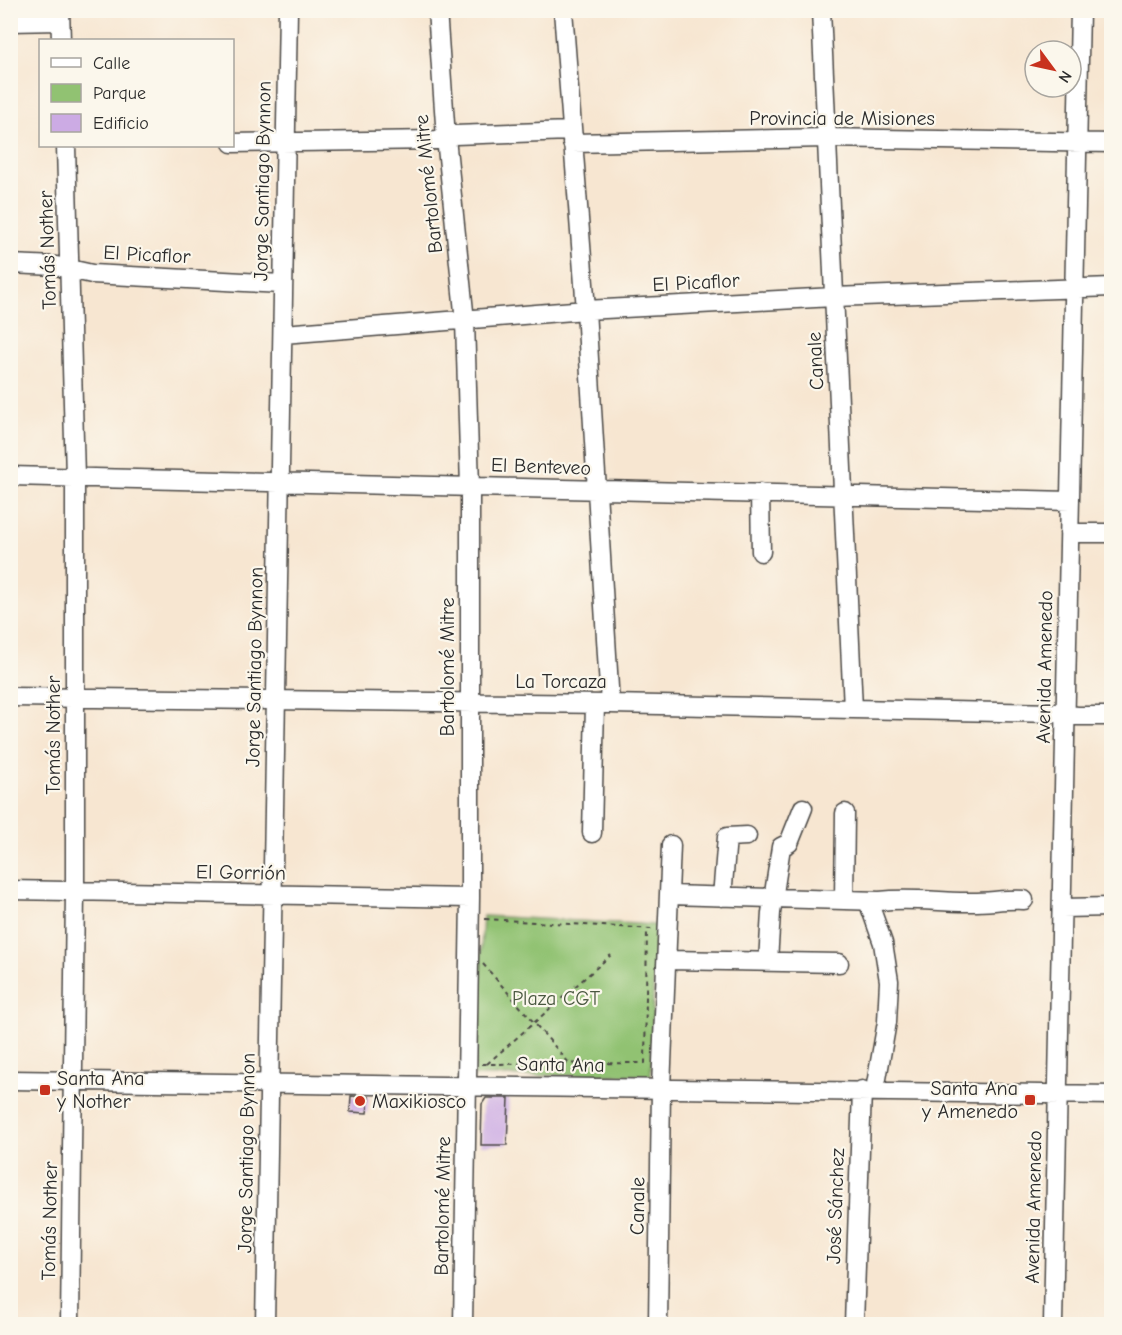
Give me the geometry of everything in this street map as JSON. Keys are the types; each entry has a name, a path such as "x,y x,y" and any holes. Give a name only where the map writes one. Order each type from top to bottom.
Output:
{"street":[{"name":"Jorge Santiago Bynnon","path":"265,1324 288,10"},
{"name":"Bartolomé Mitre","path":"437,10 446,138 465,321 470,487 470,918 463,1324"},
{"path":"562,10 597,490 603,704 592,833"},
{"name":"Canale","path":"821,10 853,709"},
{"name":"Avenida Amenedo","path":"1053,1324 1080,10"},
{"path":"10,22 60,16 61,39"},
{"name":"Provincia de Misiones","path":"234,143 446,138 455,135 1112,143"},
{"name":"Tomás Nother","path":"66,147 75,477 76,698 70,1324"},
{"name":"El Picaflor","path":"10,264 70,269 92,274 282,284"},
{"name":"El Picaflor","path":"283,334 585,310 834,297 1112,287"},
{"name":"El Benteveo","path":"10,476 1070,501"},
{"path":"760,493 761,552"},
{"path":"1069,533 1112,533"},
{"name":"La Torcaza","path":"10,697 603,704 1112,716"},
{"path":"768,961 773,898 781,847 789,843 803,808"},
{"path":"844,900 845,813"},
{"path":"722,897 727,837 747,836"},
{"name":"Canale","path":"658,1324 661,1088 671,844"},
{"name":"El Gorrión","path":"10,890 470,898"},
{"path":"670,895 868,901 910,897 973,902 1001,899 1023,900"},
{"name":"José Sánchez","path":"854,1324 868,1090 887,1022 889,981 883,943 868,901"},
{"path":"1062,908 1112,907"},
{"path":"667,960 839,963"},
{"name":"Santa Ana","path":"10,1080 1112,1095"}],"path":[{"path":"470,918 668,930"},
{"path":"481,1064 645,1063 647,929"},
{"path":"487,1064 611,955"},
{"path":"483,974 483,963 570,1064"}],"green space":[{"name":"Plaza CGT","path":"483,916 655,925 651,1075 474,1076"}],"building":[{"path":"351,1096 369,1097 367,1113 350,1112"},
{"path":"486,1098 509,1098 507,1145 481,1145 482,1104"}],"place":[{"name":"Santa Ana y Nother","path":"45,1090"},
{"name":"Santa Ana y Amenedo","path":"1030,1100"},
{"name":"Maxikiosco","path":"360,1101"}]}
